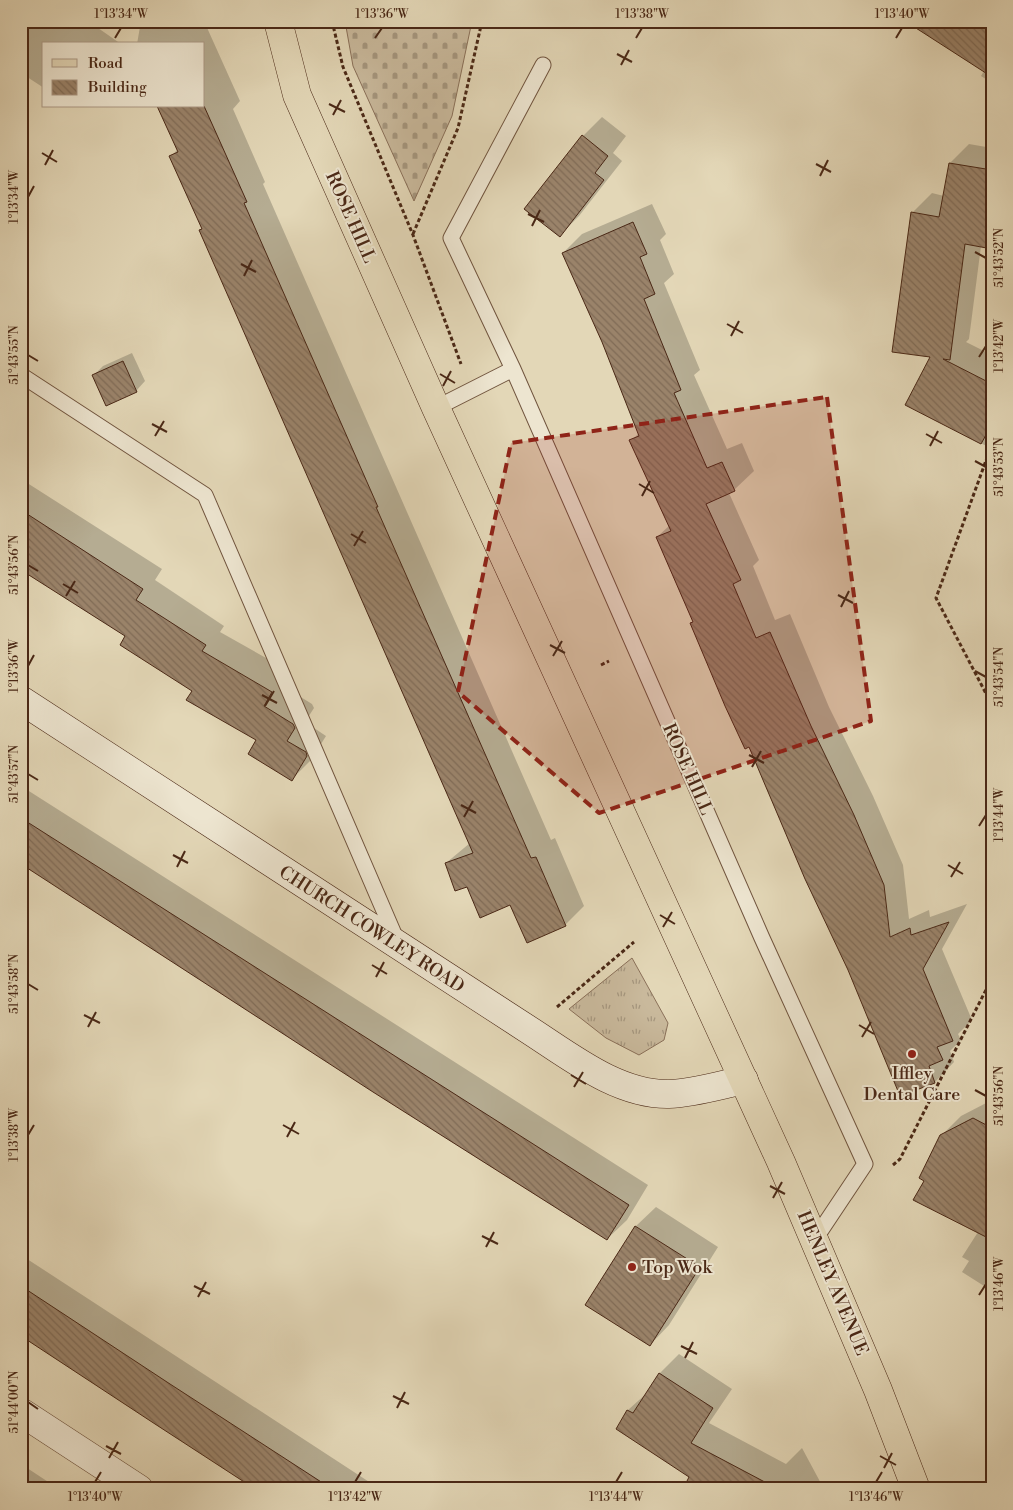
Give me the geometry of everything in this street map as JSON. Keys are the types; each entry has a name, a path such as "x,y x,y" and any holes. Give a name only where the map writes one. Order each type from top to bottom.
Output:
{"main road":[{"name":"ROSE HILL","path":"278,21 297,95 436,408 744,1080"},
{"name":"CHURCH COWLEY ROAD","path":"21,700 399,947 581,1063 626,1087 649,1093 671,1094 744,1080"},
{"name":"HENLEY AVENUE","path":"744,1080 815,1240 878,1390 916,1489"},
{"path":"21,1412 139,1489"}],"lane":[{"path":"436,408 513,369 451,238 543,65"},
{"name":"ROSE HILL","path":"513,369 758,929 865,1164 815,1240"},
{"path":"21,375 206,495 399,947"}],"path":[{"path":"332,21 343,68 413,235 453,345 472,390"},
{"path":"413,235 458,128 482,21"},
{"path":"992,444 936,598 992,705"},
{"path":"529,1030 634,942"},
{"path":"888,1169 900,1159 992,978"}],"highlighted area":[{"path":"827,397 871,721 599,813 458,692 511,443"}],"green space":[{"path":"345,21 472,21 452,116 414,201 353,66"},
{"path":"632,958 668,1023 664,1040 639,1055 606,1038 569,1009"}],"building":[{"path":"905,21 992,21 992,77"},
{"path":"158,108 205,108 247,202 244,203 378,507 376,507 531,858 536,857 566,926 527,943 510,905 480,918 467,887 455,891 445,863 473,853 199,230 202,229 169,156 178,152"},
{"path":"582,135 608,156 595,173 604,180 560,237 524,209"},
{"path":"949,163 992,170 992,249 965,244 950,360 943,359 992,384 992,424 981,444 905,405 930,357 892,352 911,212 939,217"},
{"path":"633,222 647,254 640,257 655,294 644,299 681,390 674,393 707,468 722,462 735,491 706,504 741,580 733,584 756,638 770,632 811,726 854,815 884,885 890,937 910,928 911,935 949,922 923,969 953,1041 937,1047 943,1060 929,1066 935,1083 900,1096 848,970 805,879 749,747 745,749 690,623 693,622 656,537 671,531 629,440 639,436 602,342 562,253"},
{"path":"123,361 137,392 106,406 92,375"},
{"path":"21,510 143,589 136,600 206,645 202,651 272,692 264,706 293,724 295,728 287,741 306,752 307,756 292,781 248,754 256,740 186,700 192,691 120,645 125,636 21,570"},
{"path":"21,818 629,1205 607,1240 373,1092 21,864"},
{"path":"973,1118 992,1128 992,1240 913,1200 924,1181 919,1178 940,1135"},
{"path":"635,1226 700,1267 650,1346 585,1305"},
{"path":"21,1286 332,1489 255,1489 155,1424 21,1336"},
{"path":"659,1373 713,1408 691,1443 778,1489 683,1489 689,1477 616,1429 627,1410 633,1413"}],"place":[{"name":"Iffley Dental Care","path":"912,1054"},
{"name":"Top Wok","path":"632,1267"}]}
